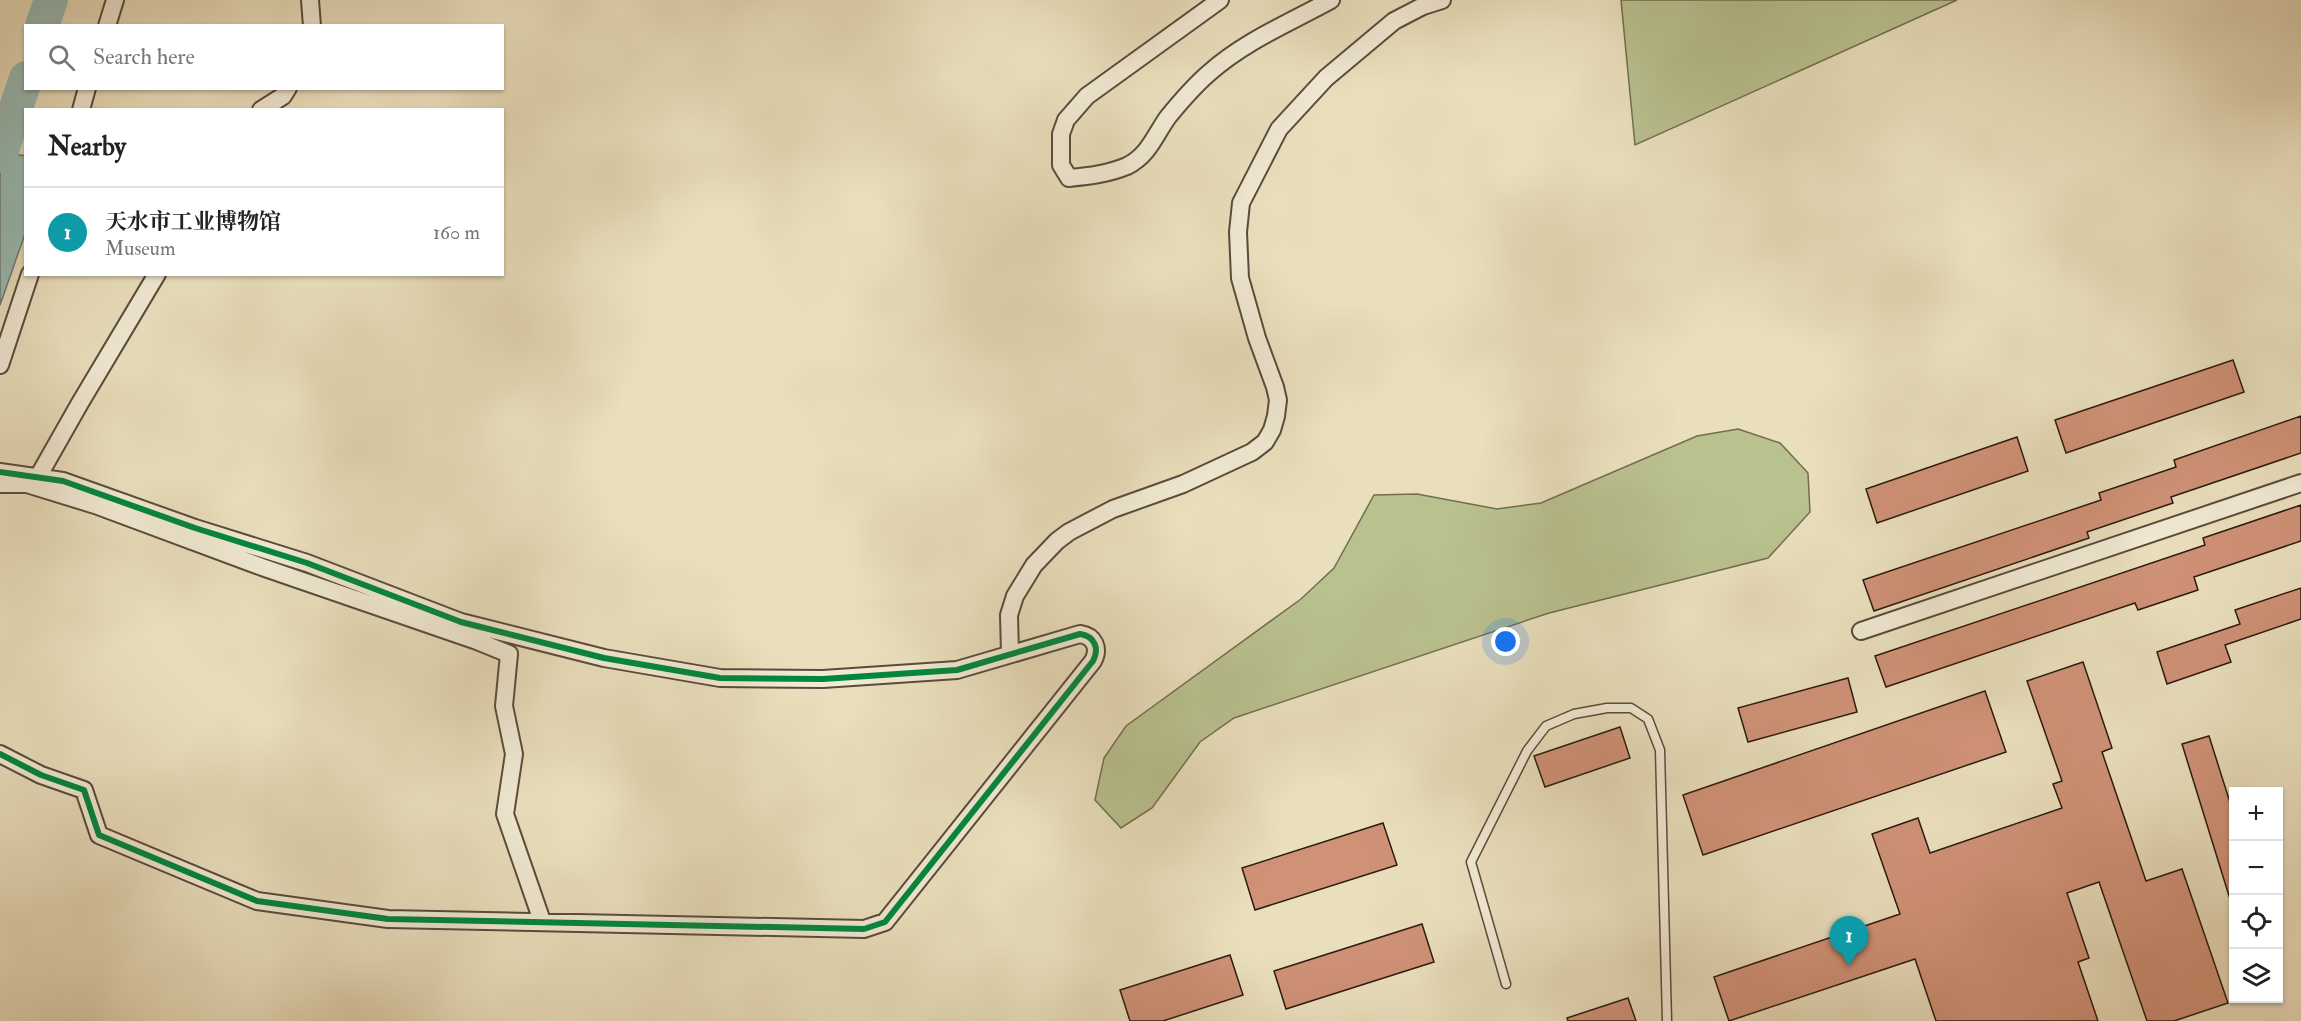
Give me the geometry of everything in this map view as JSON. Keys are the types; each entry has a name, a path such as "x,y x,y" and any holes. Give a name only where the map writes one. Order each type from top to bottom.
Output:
{"street":[{"path":"108,24 115,0"},
{"path":"310,0 312,24"},
{"path":"1220,0 1087,96 1066,120 1061,134 1061,165 1069,178 1100,175 1128,165 1151,146 1173,111 1187,94 1217,66 1273,28 1331,0"},
{"path":"1010,654 1010,615 1015,596 1035,565 1069,531 1113,509 1183,484 1252,452 1265,442 1272,430 1278,400 1240,278 1238,232 1241,203 1279,129 1326,78 1394,21 1423,6 1442,0"},
{"path":"82,108 86,90"},
{"path":"264,108 283,96 287,90"},
{"path":"0,365 29,276"},
{"path":"38,477 156,276"},
{"path":"0,472 63,481 195,528 307,563 461,622 604,658 720,678 823,679 957,670 1080,634 1094,641 1096,651 1093,661 885,922 864,929 388,919 257,901 99,836 84,790 41,775 0,754"},
{"path":"1861,631 2301,483"},
{"path":"0,484 27,484 95,505 509,654 504,706 514,754 505,814 542,921"}],"lane":[{"path":"1506,984 1472,862 1527,751 1546,726 1574,714 1608,708 1631,708 1648,719 1660,750 1667,1021"}],"green space":[{"path":"1621,0 1957,0 1635,145"},
{"path":"1738,429 1780,443 1808,473 1810,512 1768,558 1549,613 1234,718 1200,742 1152,808 1121,828 1095,800 1104,758 1126,726 1301,599 1334,568 1374,495 1417,494 1497,509 1541,503 1697,436"}],"water":[{"path":"0,152 24,156 24,237 0,305"}],"building":[{"path":"2233,360 2244,392 2066,453 2055,420"},
{"path":"2301,416 2301,453 2171,497 2173,503 2087,532 2089,538 1874,611 1863,580 2101,500 2099,493 2176,467 2174,460"},
{"path":"2017,437 2028,471 1877,523 1866,489"},
{"path":"2301,505 2301,541 2194,577 2198,590 2138,610 2135,603 1886,687 1875,656 2205,545 2203,538"},
{"path":"2301,588 2301,619 2225,645 2231,662 2167,684 2157,652 2240,624 2235,610"},
{"path":"2083,662 2112,748 2102,752 2146,881 2182,869 2228,1003 2174,1021 2147,1021 2099,882 2067,893 2089,958 2078,962 2098,1021 1936,1021 1915,959 1729,1021 1714,977 1900,914 1872,834 1918,818 1930,853 2062,808 2053,784 2062,781 2027,681"},
{"path":"1848,678 1857,712 1748,742 1738,708"},
{"path":"1985,691 2006,752 1703,855 1683,795"},
{"path":"1620,727 1630,758 1545,787 1534,756"},
{"path":"2209,736 2229,799 2229,896 2182,744"},
{"path":"1383,823 1397,865 1255,910 1242,868"},
{"path":"1422,924 1434,962 1286,1009 1274,971"},
{"path":"1230,955 1243,995 1163,1021 1130,1021 1120,990"},
{"path":"1628,998 1636,1021 1568,1021 1567,1018"}],"waterway":[{"path":"43,24 51,0"},
{"path":"0,156 24,84"}],"cycle path":[{"path":"0,472 63,481 195,528 307,563 461,622 604,658 720,678 823,679 957,670 1080,634 1089,637 1096,647 1093,661 885,922 864,929 388,919 257,901 99,835 84,790 41,775 0,754"}],"place":[{"name":"天水市工业博物馆","path":"1849,966"}]}
